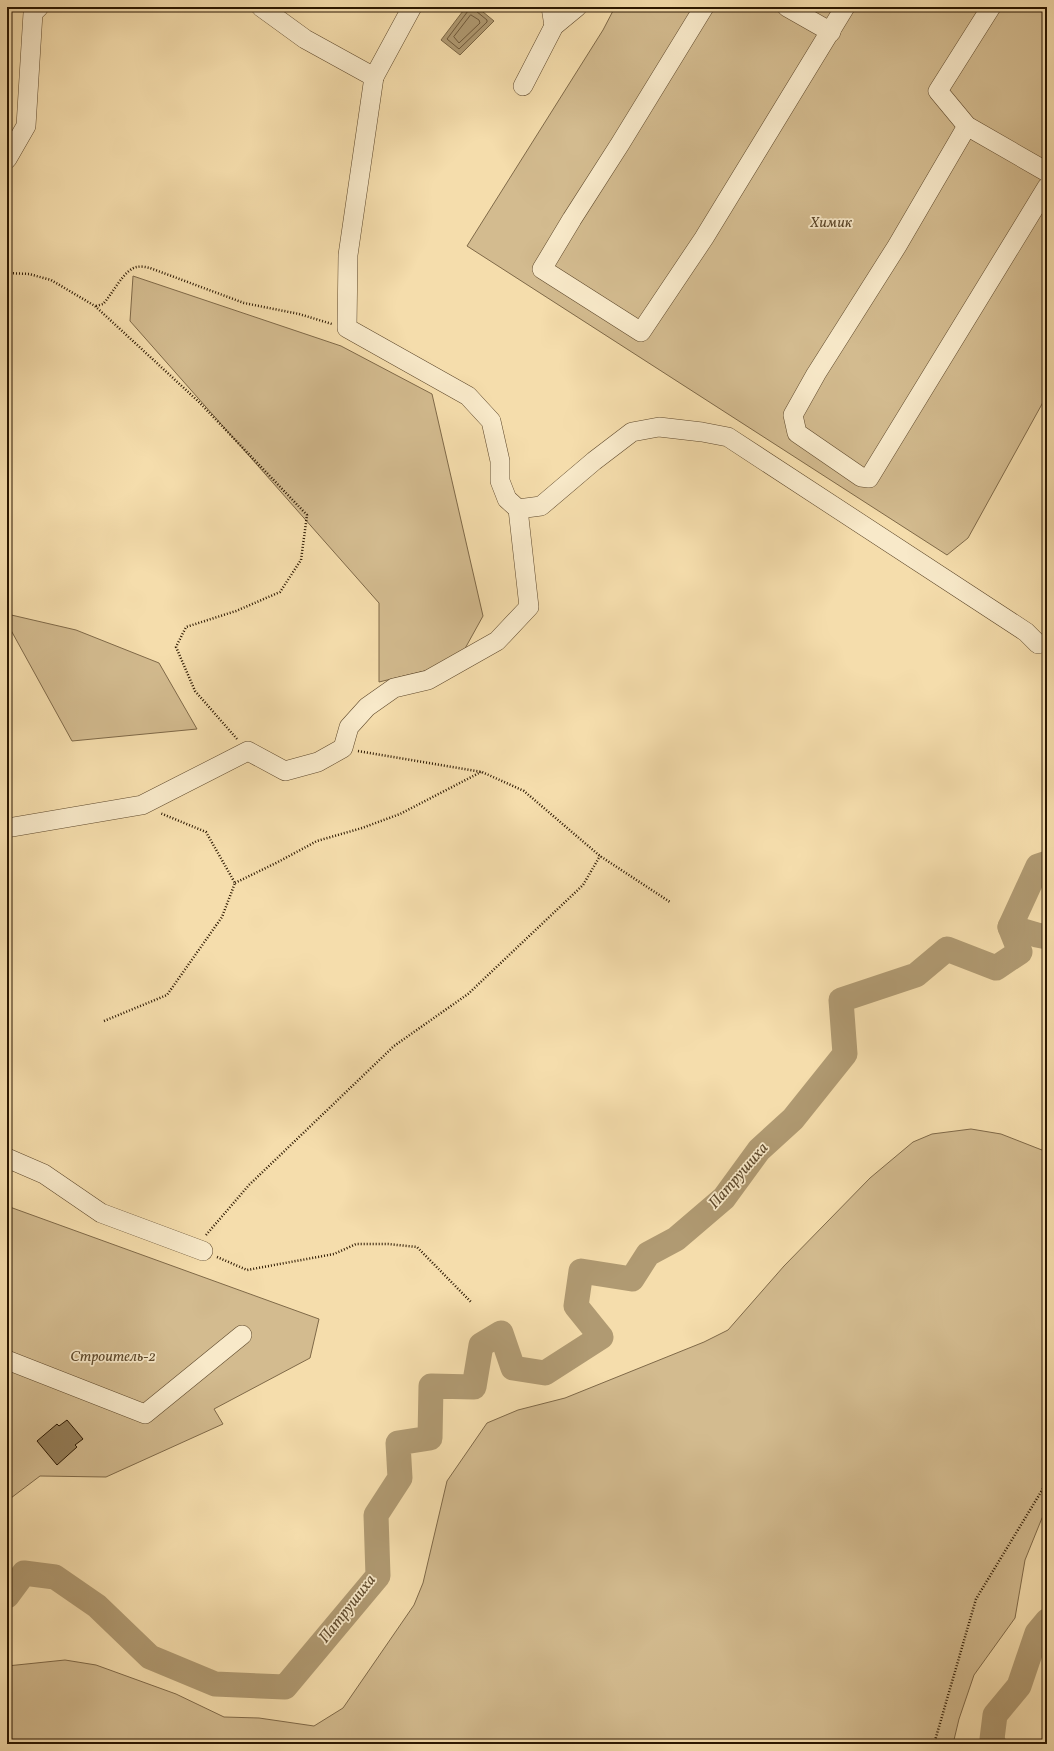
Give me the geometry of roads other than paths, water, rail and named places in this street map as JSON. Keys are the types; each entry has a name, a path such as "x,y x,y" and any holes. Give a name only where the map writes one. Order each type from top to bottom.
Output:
{"street":[{"path":"7,159 26,126 33,13 38,7"},
{"path":"261,7 305,39 374,77"},
{"path":"7,828 142,805 248,751 285,771 318,762 343,748 349,727 367,707 394,688 428,680 497,641 529,607 518,509 507,499 500,481 500,461 491,421 468,396 347,328 348,255 374,77 412,7"},
{"path":"551,7 554,26"},
{"path":"523,86 554,26 577,7"},
{"path":"704,7 542,269 641,332 704,238 846,7"},
{"path":"787,7 831,32"},
{"path":"991,7 938,91 967,126 1047,172"},
{"path":"967,126 897,246 816,374 793,414 797,433 861,476 869,478 1047,187"},
{"path":"518,509 541,506 594,461 632,432 660,427 728,437 1026,632 1038,644"},
{"path":"7,1158 44,1174 101,1213 199,1249"},
{"path":"7,1360 145,1414 242,1335"}],"water":[{"path":"466,7 477,7 494,21 460,55 441,40"}],"waterway":[{"name":"Патрушиха","path":"7,1596 24,1573 55,1577 97,1606 150,1657 215,1684 285,1687 378,1576 376,1515 400,1478 398,1443 430,1438 431,1386 474,1387 481,1345 501,1333 513,1368 545,1373 601,1337 576,1306 581,1271 632,1279 648,1254 676,1239 724,1198 759,1150 793,1119 845,1054 841,1000 916,975 947,949 996,968 1020,952 1010,927 1038,866 1047,863"},
{"path":"1010,927 1047,937"},
{"path":"994,1744 992,1739 995,1715 1019,1686 1037,1633 1047,1621"}],"park label":[{"name":"Химик","path":"831,223"},
{"name":"Строитель-2","path":"113,1357"}]}
